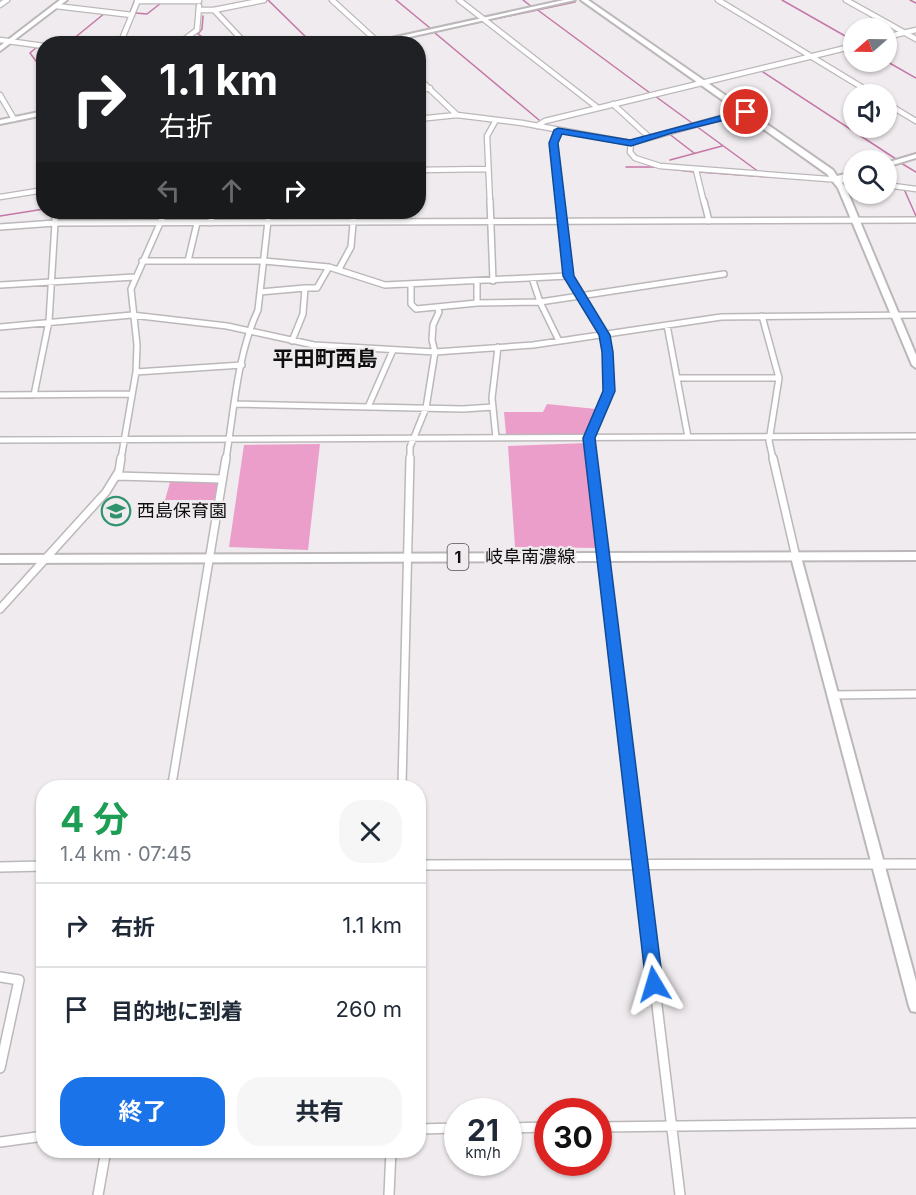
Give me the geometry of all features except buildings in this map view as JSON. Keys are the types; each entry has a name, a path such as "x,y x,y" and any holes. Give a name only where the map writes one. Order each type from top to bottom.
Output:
{"street":[{"path":"0,5 7,0"},
{"path":"0,49 64,0"},
{"path":"123,36 138,0 200,1 197,30 189,36"},
{"path":"199,10 214,10 243,2 264,0"},
{"path":"332,0 372,36"},
{"path":"459,0 598,108"},
{"path":"408,36 572,0"},
{"path":"584,0 812,157 836,179 856,220 916,365"},
{"path":"718,0 856,84"},
{"path":"846,0 916,39"},
{"path":"56,6 132,15"},
{"path":"214,10 238,36"},
{"path":"897,35 916,30"},
{"path":"0,40 36,45"},
{"path":"537,126 545,121 843,48"},
{"path":"426,85 458,115"},
{"path":"426,89 430,88"},
{"path":"0,95 15,119"},
{"path":"613,104 649,137"},
{"path":"897,110 916,121"},
{"path":"426,118 458,115 631,143 745,111"},
{"path":"0,122 36,114"},
{"path":"493,281 487,136 496,120"},
{"path":"558,130 554,148 568,276 605,335 609,391 589,438 680,1195"},
{"path":"631,143 630,152 635,158 660,166 843,180"},
{"path":"897,162 916,156"},
{"path":"426,170 488,169"},
{"path":"696,170 709,221"},
{"path":"836,179 843,177"},
{"path":"897,186 916,189"},
{"path":"0,197 36,191"},
{"path":"34,395 49,321 55,219"},
{"path":"0,609 106,492 117,476 138,358 130,289 161,219"},
{"path":"210,223 211,219"},
{"path":"172,780 235,404 250,330 258,310 268,219"},
{"path":"339,269 351,247 353,219"},
{"path":"0,227 55,223 916,220"},
{"path":"188,261 197,223"},
{"path":"142,261 264,261 329,267 377,284 411,285 568,276"},
{"path":"260,292 317,288 329,267"},
{"path":"411,285 411,304 416,309 438,309 453,304 540,302 583,297 724,274"},
{"path":"0,285 135,277"},
{"path":"532,278 540,302 559,341"},
{"path":"477,282 477,303"},
{"path":"292,341 303,315 305,288"},
{"path":"402,780 410,447 426,408 435,352 432,340 433,325 439,312 438,309"},
{"path":"0,327 132,315 250,330 314,345 435,352 559,341 721,317 916,315"},
{"path":"762,316 779,378 769,436 796,557 916,1006"},
{"path":"667,325 688,437"},
{"path":"496,438 492,398 498,347"},
{"path":"368,407 393,350"},
{"path":"136,372 242,366"},
{"path":"678,378 779,378"},
{"path":"0,395 132,394"},
{"path":"235,404 493,407"},
{"path":"0,440 916,436"},
{"path":"117,476 222,479"},
{"name":"岐阜南濃線","path":"0,559 916,556"},
{"path":"832,695 916,694"},
{"path":"426,865 916,864"},
{"path":"0,867 36,866"},
{"path":"0,977 19,980 0,1061"},
{"path":"612,1127 916,1123"},
{"path":"426,1129 444,1128"},
{"path":"0,1142 36,1137"},
{"path":"98,1195 105,1158"},
{"path":"389,1195 391,1158"}],"shaded area":[{"path":"547,404 596,409 588,435 506,434 504,412 543,412"},
{"path":"587,443 597,548 515,547 508,446"},
{"path":"320,444 308,550 229,547 244,445"},
{"path":"171,479 219,480 215,500 165,500"}],"waterway":[{"path":"130,12 135,0"},
{"path":"268,0 305,36"},
{"path":"396,0 430,28"},
{"path":"523,0 532,7"},
{"path":"782,0 843,35"},
{"path":"910,0 916,3"},
{"path":"419,35 575,2"},
{"path":"135,13 147,14 161,3"},
{"path":"539,11 650,93"},
{"path":"77,36 105,13"},
{"path":"201,36 198,34 202,29 203,16"},
{"path":"435,33 539,120"},
{"path":"36,48 30,53 36,61"},
{"path":"897,67 916,78"},
{"path":"760,70 896,159 916,153"},
{"path":"655,96 692,123"},
{"path":"0,124 12,122"},
{"path":"696,126 759,172"},
{"path":"668,133 694,153"},
{"path":"670,160 722,146"},
{"path":"901,163 916,172"},
{"path":"626,167 655,167 694,172"},
{"path":"699,172 768,177"},
{"path":"904,189 916,216"},
{"path":"0,216 36,210"}],"place":[{"name":"西島保育園","path":"116,511"}],"district":[{"name":"平田町西島","path":"325,359"}],"route":[{"path":"654,984 589,438 609,391 605,335 573,280 568,276 553,143 558,130 631,143 746,112"}]}
